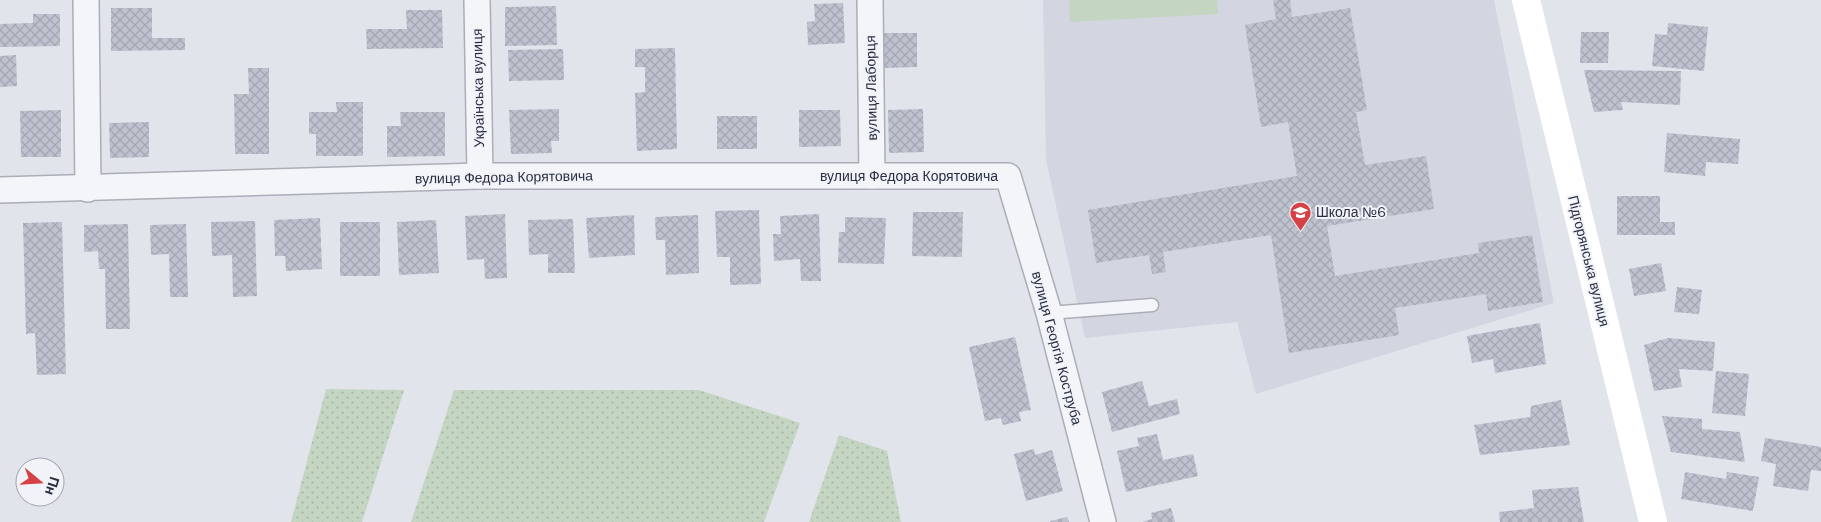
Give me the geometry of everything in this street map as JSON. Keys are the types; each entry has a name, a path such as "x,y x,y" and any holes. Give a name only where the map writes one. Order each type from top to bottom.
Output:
{"main road":[{"name":"Підгорянська вулиця","path":"1526,0 1653,522"}],"street":[{"path":"86,0 88,188"},
{"name":"Українська вулиця","path":"477,0 480,176"},
{"name":"вулиця Лаборця","path":"870,0 872,176"},
{"name":"вулиця Федора Корятовича","path":"0,190 480,176 1008,176"},
{"name":"вулиця Георгія Коструба","path":"1008,176 1049,314 1103,522"}],"lane":[{"path":"1049,314 1152,305"}],"shaded area":[{"name":"Школа №6","path":"1043,0 1494,0 1554,303 1256,394 1237,322 1085,338 1046,160"}],"green space":[{"path":"1069,0 1217,0 1218,14 1070,22"},
{"path":"326,389 404,390 362,522 291,522"},
{"path":"454,390 699,390 800,423 764,522 411,522"},
{"path":"839,435 887,451 901,522 809,522"}],"building":[{"path":"1273,0 1290,0 1292,17 1350,8 1367,110 1356,112 1365,165 1426,156 1434,209 1327,226 1335,276 1479,253 1478,243 1532,235 1543,302 1488,311 1486,294 1395,308 1399,335 1289,353 1271,235 1163,252 1166,272 1152,274 1149,255 1096,263 1088,210 1297,176 1288,122 1261,127 1245,25 1276,19"},
{"path":"843,3 845,43 808,45 807,22 815,21 814,4"},
{"path":"556,6 557,45 505,46 505,7"},
{"path":"111,8 152,8 152,38 185,38 185,50 111,51"},
{"path":"406,10 442,10 443,48 367,49 366,29 407,29"},
{"path":"33,14 60,14 60,46 0,47 0,24 33,23"},
{"path":"1668,23 1708,27 1704,71 1652,66 1655,34 1667,35"},
{"path":"1581,32 1609,32 1608,63 1580,63"},
{"path":"884,33 917,33 917,67 884,68"},
{"path":"675,48 677,149 637,151 635,93 645,92 645,67 635,67 635,49"},
{"path":"563,49 564,80 509,81 508,50"},
{"path":"16,55 17,86 0,87 0,56"},
{"path":"248,68 269,68 269,154 235,154 234,94 249,94"},
{"path":"1584,70 1681,71 1680,105 1621,102 1623,110 1594,112"},
{"path":"336,102 363,102 363,156 316,156 316,134 309,134 309,112 337,112"},
{"path":"559,109 559,141 551,141 552,153 511,154 509,110"},
{"path":"923,109 924,152 889,153 888,110"},
{"path":"61,110 61,157 21,157 20,111"},
{"path":"799,110 840,110 841,146 799,147"},
{"path":"400,112 445,112 445,156 387,157 387,126 401,126"},
{"path":"717,116 757,116 757,149 717,149"},
{"path":"149,122 149,157 110,158 109,123"},
{"path":"1667,133 1740,139 1738,164 1706,162 1705,176 1664,172"},
{"path":"1617,196 1660,196 1660,222 1675,222 1675,235 1617,235"},
{"path":"759,210 761,284 730,285 730,257 717,257 715,211"},
{"path":"913,212 963,212 962,257 912,256"},
{"path":"505,214 507,278 485,279 484,259 467,260 465,216"},
{"path":"819,214 821,281 801,281 800,259 774,261 773,234 781,234 780,216"},
{"path":"634,215 635,255 589,258 586,218"},
{"path":"698,215 699,273 666,275 665,240 656,240 655,217"},
{"path":"845,217 886,218 884,264 838,263 839,232 845,232"},
{"path":"320,218 322,269 286,271 285,256 275,256 274,220"},
{"path":"573,219 575,273 548,273 548,254 529,255 528,220"},
{"path":"436,220 439,273 399,275 397,222"},
{"path":"255,221 257,296 233,297 232,255 212,256 211,222"},
{"path":"62,222 66,374 37,375 35,333 26,334 23,223"},
{"path":"340,222 380,222 380,276 340,276"},
{"path":"128,224 130,329 106,329 105,269 99,269 98,251 84,252 84,225"},
{"path":"186,224 188,297 170,297 169,254 151,255 150,225"},
{"path":"1661,263 1666,291 1634,296 1629,269"},
{"path":"1677,287 1702,290 1699,314 1674,312"},
{"path":"1540,323 1546,364 1495,373 1493,359 1472,363 1467,336"},
{"path":"1015,337 1031,410 1019,412 1021,421 1003,425 1001,418 985,421 969,347"},
{"path":"1668,338 1715,342 1713,371 1679,369 1682,387 1654,391 1644,345"},
{"path":"1716,371 1749,374 1745,416 1712,413"},
{"path":"1142,381 1149,406 1177,399 1180,414 1112,432 1102,392"},
{"path":"1561,400 1570,445 1480,455 1474,425 1530,417 1531,406"},
{"path":"1662,416 1702,419 1702,429 1740,432 1745,462 1671,452"},
{"path":"1157,434 1163,460 1193,454 1198,476 1126,492 1117,451 1139,446 1137,438"},
{"path":"1765,438 1821,447 1821,471 1811,470 1808,491 1773,486 1776,464 1761,461"},
{"path":"1034,449 1035,455 1052,450 1063,491 1026,501 1014,454"},
{"path":"1685,472 1726,479 1727,472 1759,477 1753,511 1681,499"},
{"path":"1578,487 1584,522 1500,522 1499,512 1534,508 1532,490"},
{"path":"1171,508 1175,522 1142,522 1152,519 1151,513"},
{"path":"1067,517 1069,522 1050,522 1050,521"}],"place":[{"name":"Школа №6","path":"1300,231"}]}
